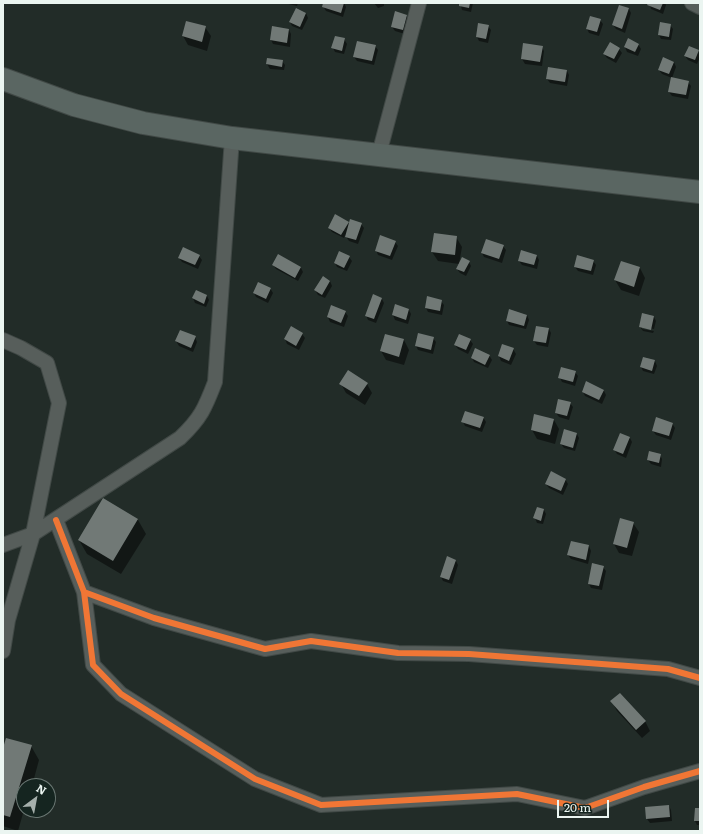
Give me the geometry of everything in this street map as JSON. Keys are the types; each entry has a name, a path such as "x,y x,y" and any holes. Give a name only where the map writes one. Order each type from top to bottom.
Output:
{"main road":[{"path":"3,79 82,107 143,123 232,138 700,192"}],"street":[{"path":"379,154 419,3"},
{"path":"692,3 700,7"},
{"path":"3,545 33,534 180,438 196,422 206,405 215,382 232,138"},
{"path":"3,340 21,348 47,363 59,403 33,534 8,620 3,651"},
{"path":"56,520 84,592 94,665 121,694 255,779 322,805 517,794 585,808 644,787 700,770"},
{"path":"84,592 154,618 266,649 311,641 398,653 469,654 668,669 700,678"}],"building":[{"path":"323,3 344,3 341,13 322,7"},
{"path":"459,3 470,3 469,8 459,6"},
{"path":"648,3 663,3 660,10 647,5"},
{"path":"619,5 629,8 622,29 612,25"},
{"path":"296,8 306,13 300,27 289,22"},
{"path":"395,11 407,15 403,30 391,27"},
{"path":"590,16 601,19 597,32 586,29"},
{"path":"186,21 206,26 202,42 182,36"},
{"path":"660,22 671,24 669,37 658,35"},
{"path":"478,23 489,25 486,39 476,37"},
{"path":"272,26 289,29 287,43 270,40"},
{"path":"335,36 345,38 342,51 331,48"},
{"path":"628,38 639,44 635,52 624,47"},
{"path":"357,41 376,45 372,61 353,57"},
{"path":"610,42 620,48 614,59 603,54"},
{"path":"523,43 543,46 540,62 521,59"},
{"path":"689,46 699,50 695,60 684,56"},
{"path":"663,57 674,62 669,74 658,70"},
{"path":"267,58 283,60 282,67 266,64"},
{"path":"548,67 567,70 565,82 546,79"},
{"path":"671,77 689,81 686,95 668,92"},
{"path":"335,214 349,222 341,235 328,228"},
{"path":"350,219 362,223 356,240 345,237"},
{"path":"434,233 457,236 455,255 431,252"},
{"path":"380,235 396,241 390,256 375,251"},
{"path":"486,239 504,245 499,259 481,253"},
{"path":"183,247 200,255 195,265 178,258"},
{"path":"521,250 537,255 534,265 518,261"},
{"path":"339,251 350,256 344,268 334,263"},
{"path":"278,254 301,267 295,278 272,265"},
{"path":"577,255 594,260 591,271 574,267"},
{"path":"462,257 470,261 464,272 456,269"},
{"path":"621,261 640,267 634,287 614,280"},
{"path":"323,276 330,281 322,295 314,290"},
{"path":"258,282 271,288 266,299 253,293"},
{"path":"196,290 207,295 204,304 192,298"},
{"path":"373,294 382,298 374,319 365,316"},
{"path":"427,296 442,300 440,311 425,308"},
{"path":"395,304 409,309 406,320 392,315"},
{"path":"331,305 346,311 341,323 327,317"},
{"path":"509,309 527,315 524,326 506,321"},
{"path":"642,313 654,316 651,330 639,327"},
{"path":"291,326 303,333 296,346 284,339"},
{"path":"536,326 549,328 546,343 533,341"},
{"path":"180,330 196,336 191,348 175,341"},
{"path":"418,333 434,337 431,350 415,346"},
{"path":"385,334 404,339 399,357 380,351"},
{"path":"459,334 471,339 466,350 454,345"},
{"path":"502,344 514,348 509,361 498,356"},
{"path":"475,348 490,355 485,365 471,358"},
{"path":"643,357 655,360 652,371 640,367"},
{"path":"561,367 576,371 573,382 558,378"},
{"path":"348,370 368,383 359,396 339,384"},
{"path":"586,381 604,390 599,400 582,392"},
{"path":"558,399 571,402 567,416 555,413"},
{"path":"465,411 484,417 480,428 461,422"},
{"path":"534,414 554,419 550,435 531,430"},
{"path":"656,417 673,423 669,436 652,431"},
{"path":"564,429 577,433 573,448 560,444"},
{"path":"620,433 630,437 623,454 613,450"},
{"path":"649,451 661,454 659,463 647,460"},
{"path":"551,471 566,479 561,491 545,484"},
{"path":"103,498 138,519 113,561 78,540"},
{"path":"537,507 544,509 541,521 533,518"},
{"path":"620,518 634,522 627,548 613,544"},
{"path":"571,541 589,545 586,560 567,555"},
{"path":"447,556 456,560 449,580 440,577"},
{"path":"592,563 604,566 599,586 588,584"},
{"path":"620,693 646,721 636,730 610,701"},
{"path":"6,738 32,745 22,778 16,778 16,797 10,817 3,815 3,748"},
{"path":"669,805 670,817 646,819 645,807"},
{"path":"695,808 700,808 700,821 694,821"}],"cycle path":[{"path":"56,520 84,592 93,665 121,694 255,779 321,805 517,794 585,808 644,787 700,771"},
{"path":"84,592 154,618 265,649 311,641 398,653 469,654 668,669 700,678"}]}
